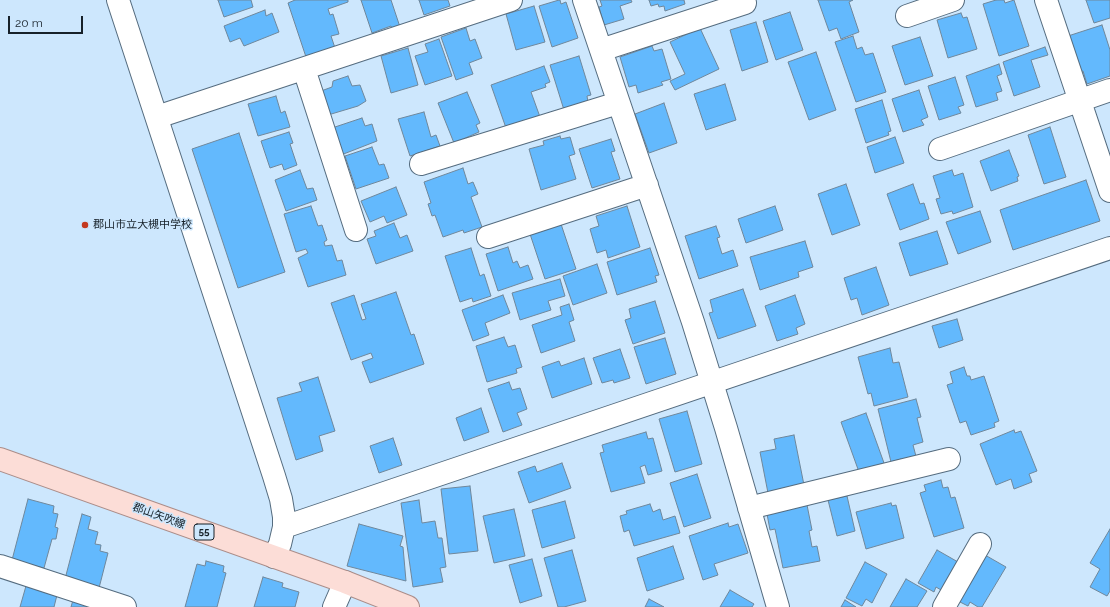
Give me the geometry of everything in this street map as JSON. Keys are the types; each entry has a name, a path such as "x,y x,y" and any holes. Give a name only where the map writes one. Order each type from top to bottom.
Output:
{"main road":[{"name":"郡山矢吹線","path":"0,459 345,582 408,607"}],"street":[{"path":"118,0 281,499 284,527 280,544 274,557"},
{"path":"157,117 511,0"},
{"path":"584,0 693,322 778,607"},
{"path":"907,16 953,0"},
{"path":"1046,0 1110,191"},
{"path":"601,50 745,2"},
{"path":"304,69 356,230"},
{"path":"940,149 1110,90"},
{"path":"421,164 618,102"},
{"path":"488,237 647,185"},
{"path":"284,527 1110,248"},
{"path":"749,508 949,459"},
{"path":"944,607 980,544"},
{"path":"0,566 125,607"},
{"path":"334,607 345,582"}],"building":[{"path":"218,0 251,0 253,7 224,17"},
{"path":"295,0 348,0 348,2 328,9 330,15 333,14 339,34 331,36 335,48 306,57 288,3"},
{"path":"361,0 391,0 400,27 392,29 391,26 372,33"},
{"path":"419,0 448,0 450,6 424,15"},
{"path":"560,0 561,4 566,2 578,38 552,47 539,6"},
{"path":"600,0 631,0 632,2 620,6 624,19 604,25 599,7 602,6"},
{"path":"649,0 684,0 685,4 665,11 664,6 659,7 658,4 651,6"},
{"path":"818,0 853,0 849,2 859,32 841,39 837,28 829,31"},
{"path":"996,0 1004,0 1005,3 1014,0 1029,46 999,56 983,4"},
{"path":"1086,0 1110,0 1110,18 1094,23"},
{"path":"534,6 545,42 516,50 506,14"},
{"path":"265,10 266,16 272,13 279,32 244,46 240,38 230,42 224,26"},
{"path":"790,12 803,50 776,60 763,21"},
{"path":"961,13 963,18 967,17 977,49 948,58 937,20"},
{"path":"756,22 768,62 742,71 730,30"},
{"path":"1102,25 1110,50 1110,76 1087,84 1083,71 1079,72 1068,36"},
{"path":"466,28 470,41 475,39 482,58 469,63 473,74 456,80 441,37"},
{"path":"700,28 719,69 675,90 670,81 685,74 670,42"},
{"path":"853,36 857,49 862,47 865,55 873,53 886,92 856,102 835,42"},
{"path":"920,37 933,76 905,85 892,46"},
{"path":"439,39 452,76 425,85 415,56 428,52 425,44"},
{"path":"652,46 654,51 662,49 671,79 661,82 663,85 638,93 636,85 629,87 620,57"},
{"path":"1045,47 1048,55 1031,60 1040,87 1014,96 1003,62"},
{"path":"408,48 418,85 391,93 381,56"},
{"path":"816,52 836,110 809,120 788,62"},
{"path":"579,56 591,95 587,96 588,102 564,110 550,65"},
{"path":"999,64 1002,74 997,76 1002,91 996,93 998,100 976,107 966,76"},
{"path":"544,66 550,82 545,84 546,87 531,92 540,117 506,128 491,85"},
{"path":"348,76 352,86 360,85 366,101 358,106 328,115 321,91 332,87 333,81"},
{"path":"955,77 964,105 958,107 961,113 939,120 928,86"},
{"path":"725,84 736,120 706,130 694,94"},
{"path":"919,90 928,117 921,120 924,125 903,132 892,99"},
{"path":"467,92 480,123 476,125 479,132 454,143 438,103"},
{"path":"276,96 281,113 285,111 290,127 258,136 248,104"},
{"path":"882,100 891,131 888,132 889,135 866,143 855,109"},
{"path":"664,103 677,143 649,153 635,114"},
{"path":"424,112 431,137 436,135 440,146 410,156 398,119"},
{"path":"362,118 365,126 372,124 377,141 341,155 332,128"},
{"path":"1050,127 1066,177 1044,184 1028,135"},
{"path":"289,132 293,143 290,144 297,165 284,170 282,164 270,168 261,141"},
{"path":"239,133 285,272 238,288 192,149"},
{"path":"560,136 561,139 570,137 575,154 569,156 576,179 541,190 529,149 544,145 543,141"},
{"path":"895,137 904,163 875,173 867,147"},
{"path":"611,139 615,151 611,152 620,179 592,188 579,149"},
{"path":"372,147 379,165 384,164 389,178 356,189 345,156"},
{"path":"1009,150 1019,176 1017,177 1018,181 991,191 980,161"},
{"path":"463,168 468,184 473,182 478,194 471,197 482,227 464,233 463,230 443,237 435,215 432,216 428,204 431,203 424,182"},
{"path":"300,170 307,189 313,188 317,200 286,211 275,180"},
{"path":"952,170 954,176 963,173 973,207 953,214 952,211 941,214 936,199 940,198 933,176"},
{"path":"1086,180 1100,221 1013,250 1000,210"},
{"path":"846,184 860,225 832,235 818,194"},
{"path":"913,184 920,204 924,203 929,219 900,230 887,194"},
{"path":"396,187 407,215 387,223 384,216 370,222 361,201"},
{"path":"311,206 318,226 322,225 327,240 324,242 325,246 332,245 337,261 342,260 346,275 308,287 298,258 308,253 306,249 296,252 284,214"},
{"path":"627,206 640,247 608,258 606,250 597,253 590,229 599,226 596,216"},
{"path":"775,206 783,230 746,243 738,219"},
{"path":"980,211 991,242 958,254 946,222"},
{"path":"560,221 576,269 545,279 529,231"},
{"path":"394,223 400,238 407,235 413,251 376,264 367,239 376,236 374,231"},
{"path":"716,226 720,237 717,238 722,254 733,250 738,266 699,279 685,236"},
{"path":"937,231 948,264 910,276 899,243"},
{"path":"805,241 813,267 798,272 799,277 760,290 750,257"},
{"path":"508,247 513,263 517,261 520,268 528,265 533,279 498,291 486,254"},
{"path":"471,248 480,276 484,274 491,296 473,302 472,298 460,302 445,256"},
{"path":"650,248 659,275 655,276 657,282 617,295 607,262"},
{"path":"597,264 607,293 573,305 563,276"},
{"path":"876,267 889,305 862,315 857,298 851,300 844,278"},
{"path":"560,279 565,296 548,301 551,310 520,320 512,293"},
{"path":"743,289 756,326 718,339 709,313 713,312 710,300"},
{"path":"396,292 411,335 414,334 424,364 370,383 362,362 373,358 371,353 351,360 331,303 354,295 362,320 366,319 361,304"},
{"path":"503,295 510,313 485,323 489,335 473,341 462,310"},
{"path":"795,295 805,324 796,328 798,334 777,341 765,306"},
{"path":"655,301 665,333 633,344 625,320 631,318 629,309"},
{"path":"569,304 574,320 569,322 575,341 541,353 532,325 562,315 560,307"},
{"path":"957,319 963,340 939,348 932,326"},
{"path":"504,337 508,347 515,345 522,367 516,369 517,373 487,382 476,346"},
{"path":"665,338 676,374 646,384 634,347"},
{"path":"890,348 893,363 899,362 908,397 874,406 871,393 868,394 858,357"},
{"path":"620,349 630,378 614,383 613,380 602,383 593,358"},
{"path":"584,358 592,384 552,398 542,367 559,361 561,366"},
{"path":"964,367 967,376 970,376 971,380 984,376 999,421 994,423 995,427 971,435 966,421 960,423 947,385 953,383 950,372"},
{"path":"318,377 335,431 319,436 323,451 296,460 277,398 302,391 299,383"},
{"path":"509,382 512,390 520,388 527,409 517,413 522,425 503,432 488,389"},
{"path":"916,399 921,417 917,418 923,442 913,445 917,460 902,463 901,459 891,462 878,409"},
{"path":"481,408 489,432 464,441 456,418"},
{"path":"687,411 702,464 675,472 659,419"},
{"path":"866,413 884,463 859,472 841,422"},
{"path":"1014,430 1015,433 1021,431 1037,471 1029,474 1032,482 1014,489 1011,479 996,485 980,444"},
{"path":"646,432 648,439 653,438 662,471 648,475 645,465 640,467 645,483 611,492 600,453 604,452 602,445"},
{"path":"794,435 804,485 768,493 760,452 776,449 774,439"},
{"path":"393,438 402,465 379,473 370,446"},
{"path":"562,463 571,488 529,503 518,472 535,466 537,472"},
{"path":"697,474 711,518 684,527 670,483"},
{"path":"941,480 943,488 948,487 951,498 955,497 964,528 934,537 920,493 926,491 924,485"},
{"path":"470,486 478,551 449,554 441,489"},
{"path":"847,496 855,531 837,536 828,500"},
{"path":"28,499 54,506 53,513 58,514 55,527 58,528 56,539 52,539 44,568 12,560"},
{"path":"419,500 422,523 435,521 438,538 442,538 446,567 440,568 443,582 413,587 401,503"},
{"path":"565,501 575,538 542,548 532,510"},
{"path":"891,503 892,506 896,505 904,538 866,549 856,512"},
{"path":"650,504 653,512 660,509 663,520 675,516 680,533 634,546 629,530 624,532 620,516 627,514 626,511"},
{"path":"807,505 812,530 809,531 812,547 817,546 820,561 783,568 775,529 770,530 767,514"},
{"path":"514,509 525,556 494,563 483,516"},
{"path":"82,514 91,517 88,529 98,532 95,544 101,545 100,551 108,553 99,588 65,579"},
{"path":"728,523 729,527 738,524 748,553 714,564 718,575 703,580 689,536"},
{"path":"359,524 403,536 400,546 403,547 406,581 347,566"},
{"path":"1110,529 1110,591 1107,596 1090,587 1100,569 1090,563"},
{"path":"673,546 684,579 647,591 637,558"},
{"path":"572,550 586,601 564,607 558,607 544,558"},
{"path":"937,550 958,562 941,590 936,587 934,592 918,583"},
{"path":"985,555 1006,567 982,607 978,607 970,602 968,606 958,601"},
{"path":"532,559 542,596 520,603 509,565"},
{"path":"206,561 224,566 223,572 226,573 217,607 185,607 197,564 205,566"},
{"path":"865,562 887,574 872,603 866,599 862,606 846,598"},
{"path":"263,577 283,583 282,587 299,592 295,607 254,607"},
{"path":"906,579 927,591 917,607 890,607"},
{"path":"26,586 57,595 54,607 20,607"},
{"path":"730,590 754,604 752,607 720,607"},
{"path":"649,599 664,607 645,607"},
{"path":"73,600 99,607 71,607"},
{"path":"845,600 856,607 841,607"}],"place":[{"name":"郡山市立大槻中学校","path":"85,225"}]}
